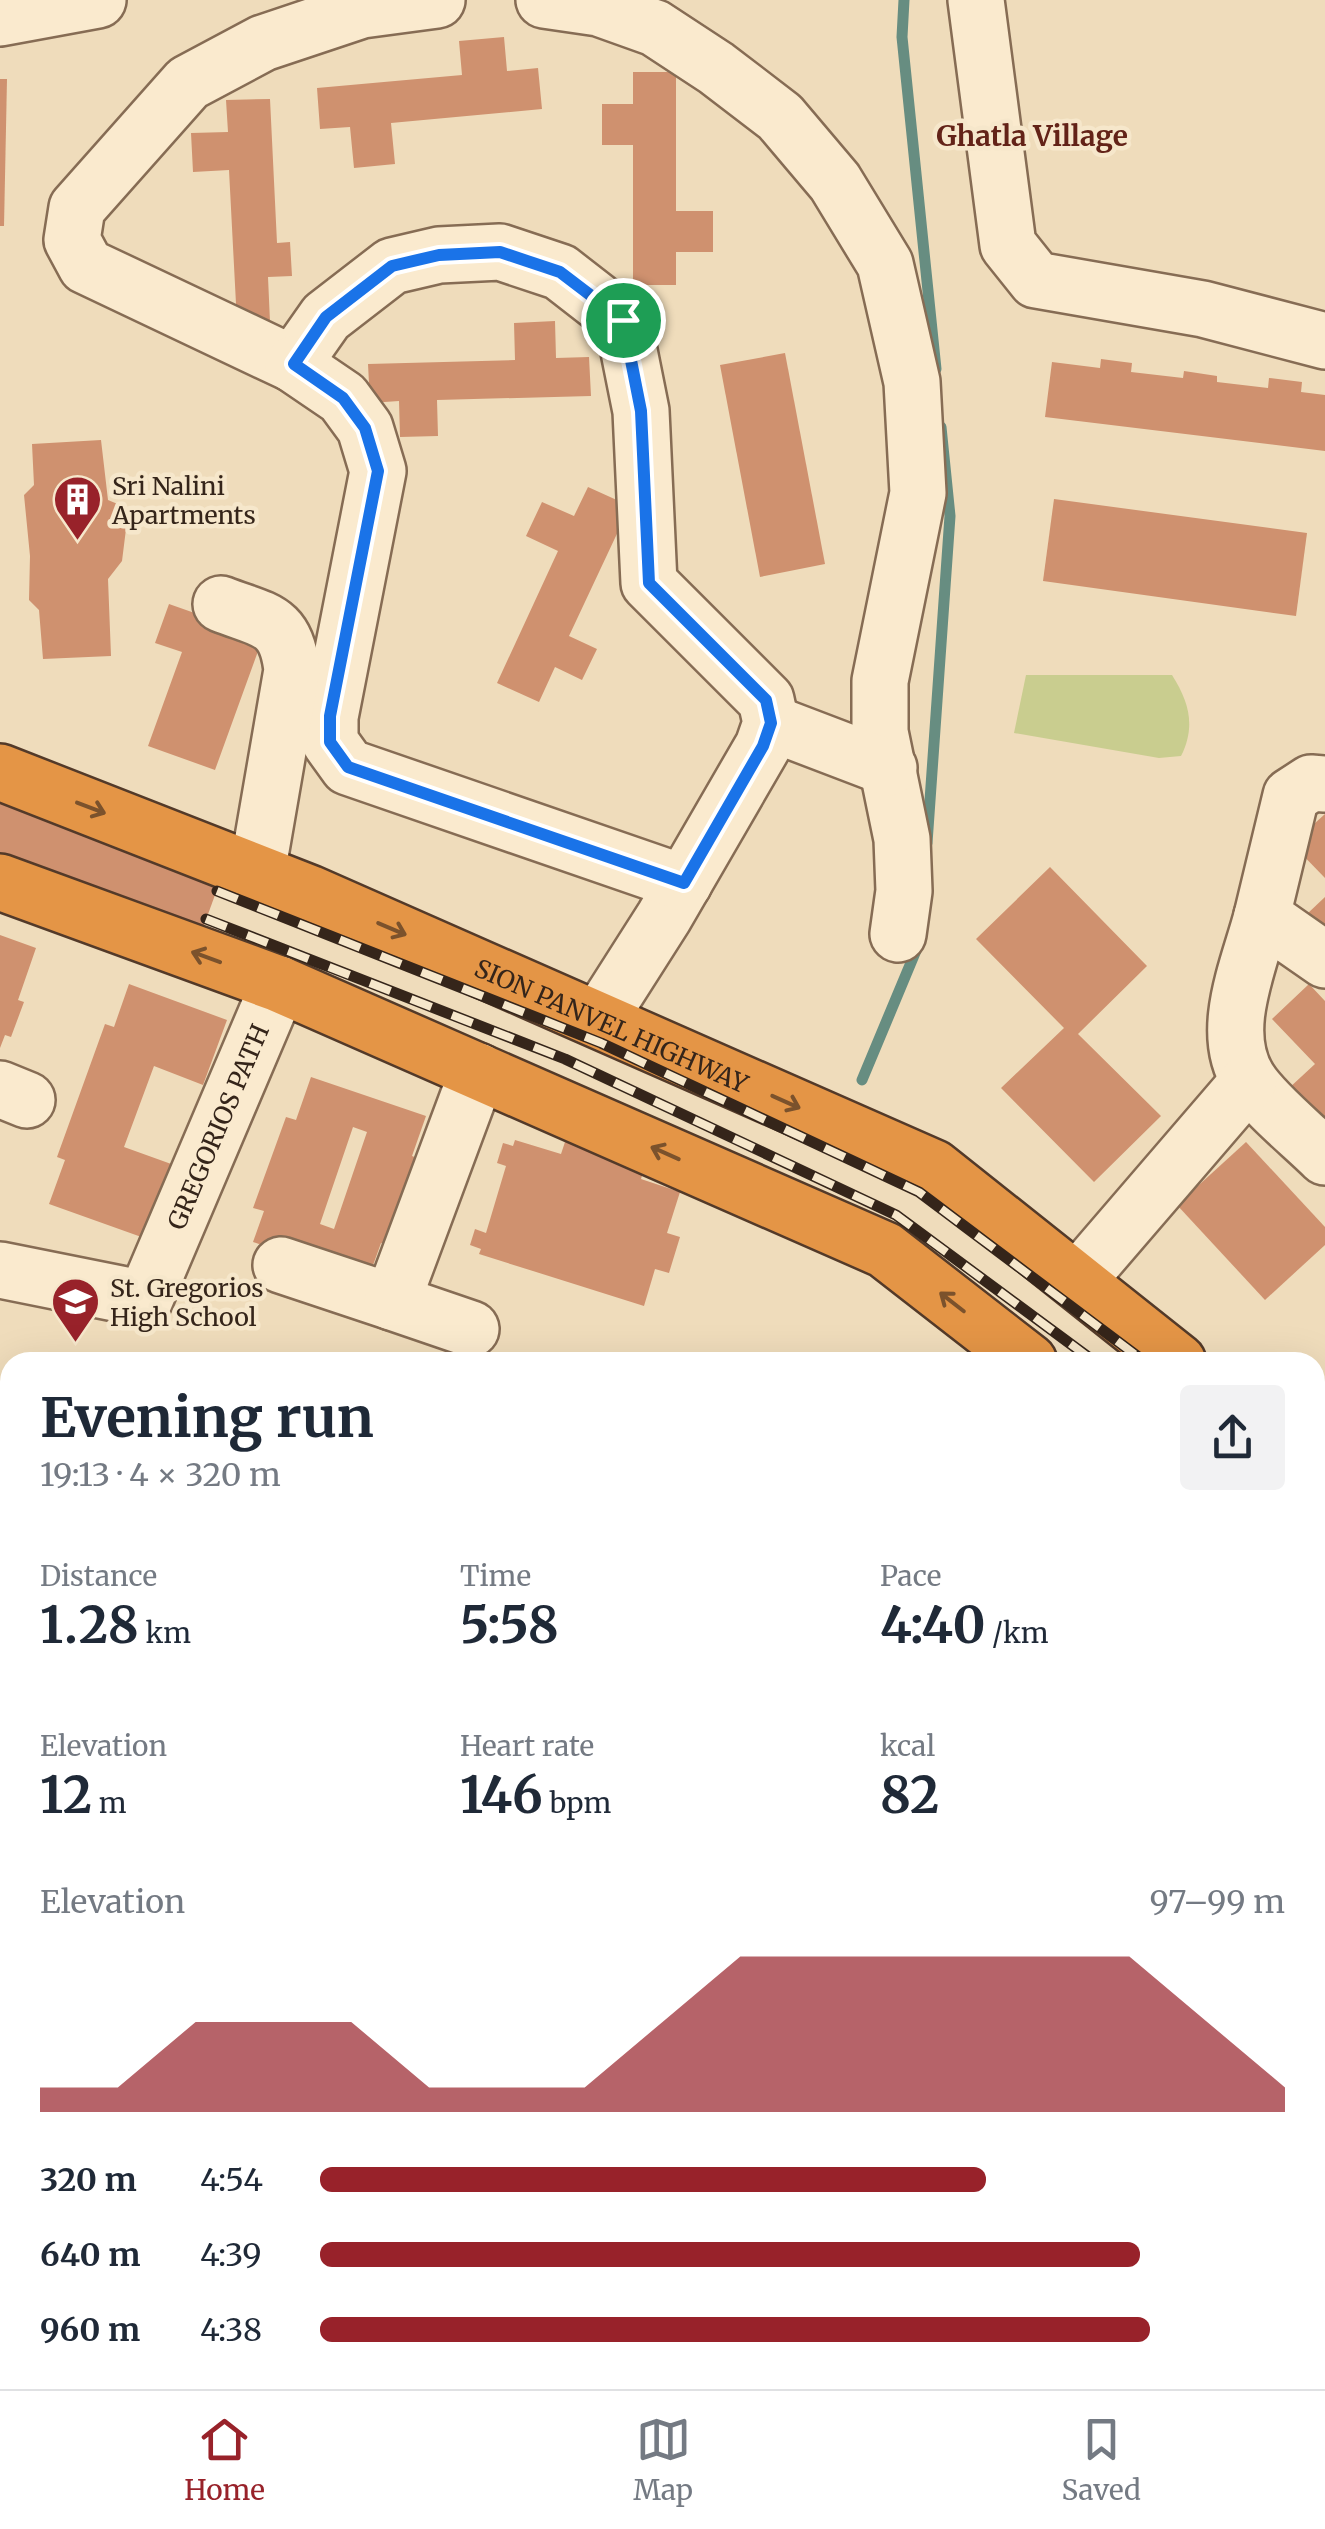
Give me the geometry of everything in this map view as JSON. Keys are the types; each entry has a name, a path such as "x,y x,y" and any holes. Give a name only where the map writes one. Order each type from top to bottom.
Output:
{"highway":[{"name":"SION PANVEL HIGHWAY","path":"0,772 257,873 934,1168 1166,1352"},
{"path":"0,882 279,984 886,1250 1016,1352"}],"street":[{"path":"0,18 98,0"},
{"path":"437,0 362,10 263,43 188,83 77,208 72,240 86,266 294,364 343,398 365,428 378,471 330,716 330,742 348,767 684,883"},
{"path":"544,0 654,14 780,117 835,182 886,264 912,382 918,492 880,681 880,732 902,839 904,890 898,934"},
{"path":"976,0 1008,245 1036,280 1203,309 1325,341"},
{"path":"294,364 326,317 392,266 439,255 500,252 560,272 623,320 641,411 649,583 766,700 771,723 763,746 684,883 599,1019"},
{"path":"221,604 274,626 285,635 290,654 292,670 257,873"},
{"path":"771,723 889,768"},
{"path":"1320,776 1291,796 1235,1020 1235,1049 1249,1081 1325,1157"},
{"path":"1262,916 1325,960"},
{"name":"GREGORIOS PATH","path":"0,1270 145,1299 279,984"},
{"path":"392,1302 478,1071"},
{"path":"1077,1281 1249,1081"},
{"path":"280,1265 471,1330"}],"green space":[{"path":"1026,675 1172,675 1188,714 1188,734 1181,756 1159,758 1014,733"}],"building":[{"path":"504,37 507,71 538,68 542,109 391,123 395,164 354,168 350,127 320,129 317,88 462,75 459,41"},
{"path":"633,72 676,72 676,211 713,211 713,252 676,252 676,285 633,285 633,145 602,145 602,104 633,104"},
{"path":"0,79 7,79 4,226 0,226"},
{"path":"270,99 277,243 290,242 292,276 268,277 270,322 237,323 229,170 193,172 191,133 228,132 226,100"},
{"path":"555,321 556,358 589,357 591,396 437,400 438,436 400,437 399,401 370,403 368,364 515,360 514,323"},
{"path":"785,353 825,564 760,577 720,365"},
{"path":"1101,359 1132,363 1131,372 1183,378 1184,371 1217,376 1217,382 1268,388 1269,378 1302,382 1301,392 1325,395 1325,451 1045,417 1052,362 1100,368"},
{"name":"Sri Nalini Apartments","path":"101,440 108,500 120,505 126,529 122,561 108,579 111,656 43,659 39,610 29,600 30,556 24,495 34,485 32,444"},
{"path":"588,487 630,506 569,636 597,649 582,680 555,667 539,702 497,683 558,551 526,536 542,502 574,516"},
{"path":"1054,499 1307,533 1296,616 1043,581"},
{"path":"169,604 223,623 261,643 215,770 148,746 182,652 155,643"},
{"path":"0,762 232,848 190,964 0,894"},
{"path":"1325,814 1325,878 1292,844"},
{"path":"1050,867 1147,966 1078,1034 1161,1116 1094,1182 1001,1088 1064,1028 976,939"},
{"path":"1325,897 1325,933 1307,914"},
{"path":"0,935 36,948 18,1000 24,1002 11,1037 5,1035 0,1048"},
{"path":"129,984 227,1020 203,1085 154,1066 124,1147 174,1165 147,1239 49,1204 65,1160 57,1157 105,1024 114,1027"},
{"path":"1309,984 1325,1001 1325,1123 1288,1089 1315,1064 1272,1019"},
{"path":"311,1077 426,1116 412,1156 425,1161 394,1247 381,1243 367,1282 253,1242 264,1211 253,1208 286,1117 296,1120","holes":["353,1127 367,1132 334,1229 320,1224"]},
{"path":"515,1140 561,1154 565,1142 645,1166 641,1179 680,1192 667,1233 680,1237 669,1273 655,1269 644,1306 479,1254 481,1249 470,1245 475,1229 486,1233 506,1166 497,1163 503,1143 513,1146"},
{"path":"1246,1142 1325,1227 1325,1245 1265,1300 1177,1205"}],"waterway":[{"path":"904,0 902,37 936,369"},
{"path":"927,843 950,516 941,427"},
{"path":"862,1080 920,941"}],"railway":[{"path":"217,891 601,1043 919,1192 1132,1352"},
{"path":"206,919 565,1059 896,1215 1081,1352"}],"place":[{"name":"Sri Nalini Apartments","path":"77,542"},
{"name":"St. Gregorios High School","path":"75,1344"}],"district":[{"name":"Ghatla Village","path":"1032,136"}],"route":[{"path":"500,252 560,272 623,320 641,411 649,583 766,700 771,723 763,746 684,883 348,767 330,742 330,716 378,471 365,428 343,398 294,364 326,317 392,266 439,255 500,252"}]}
